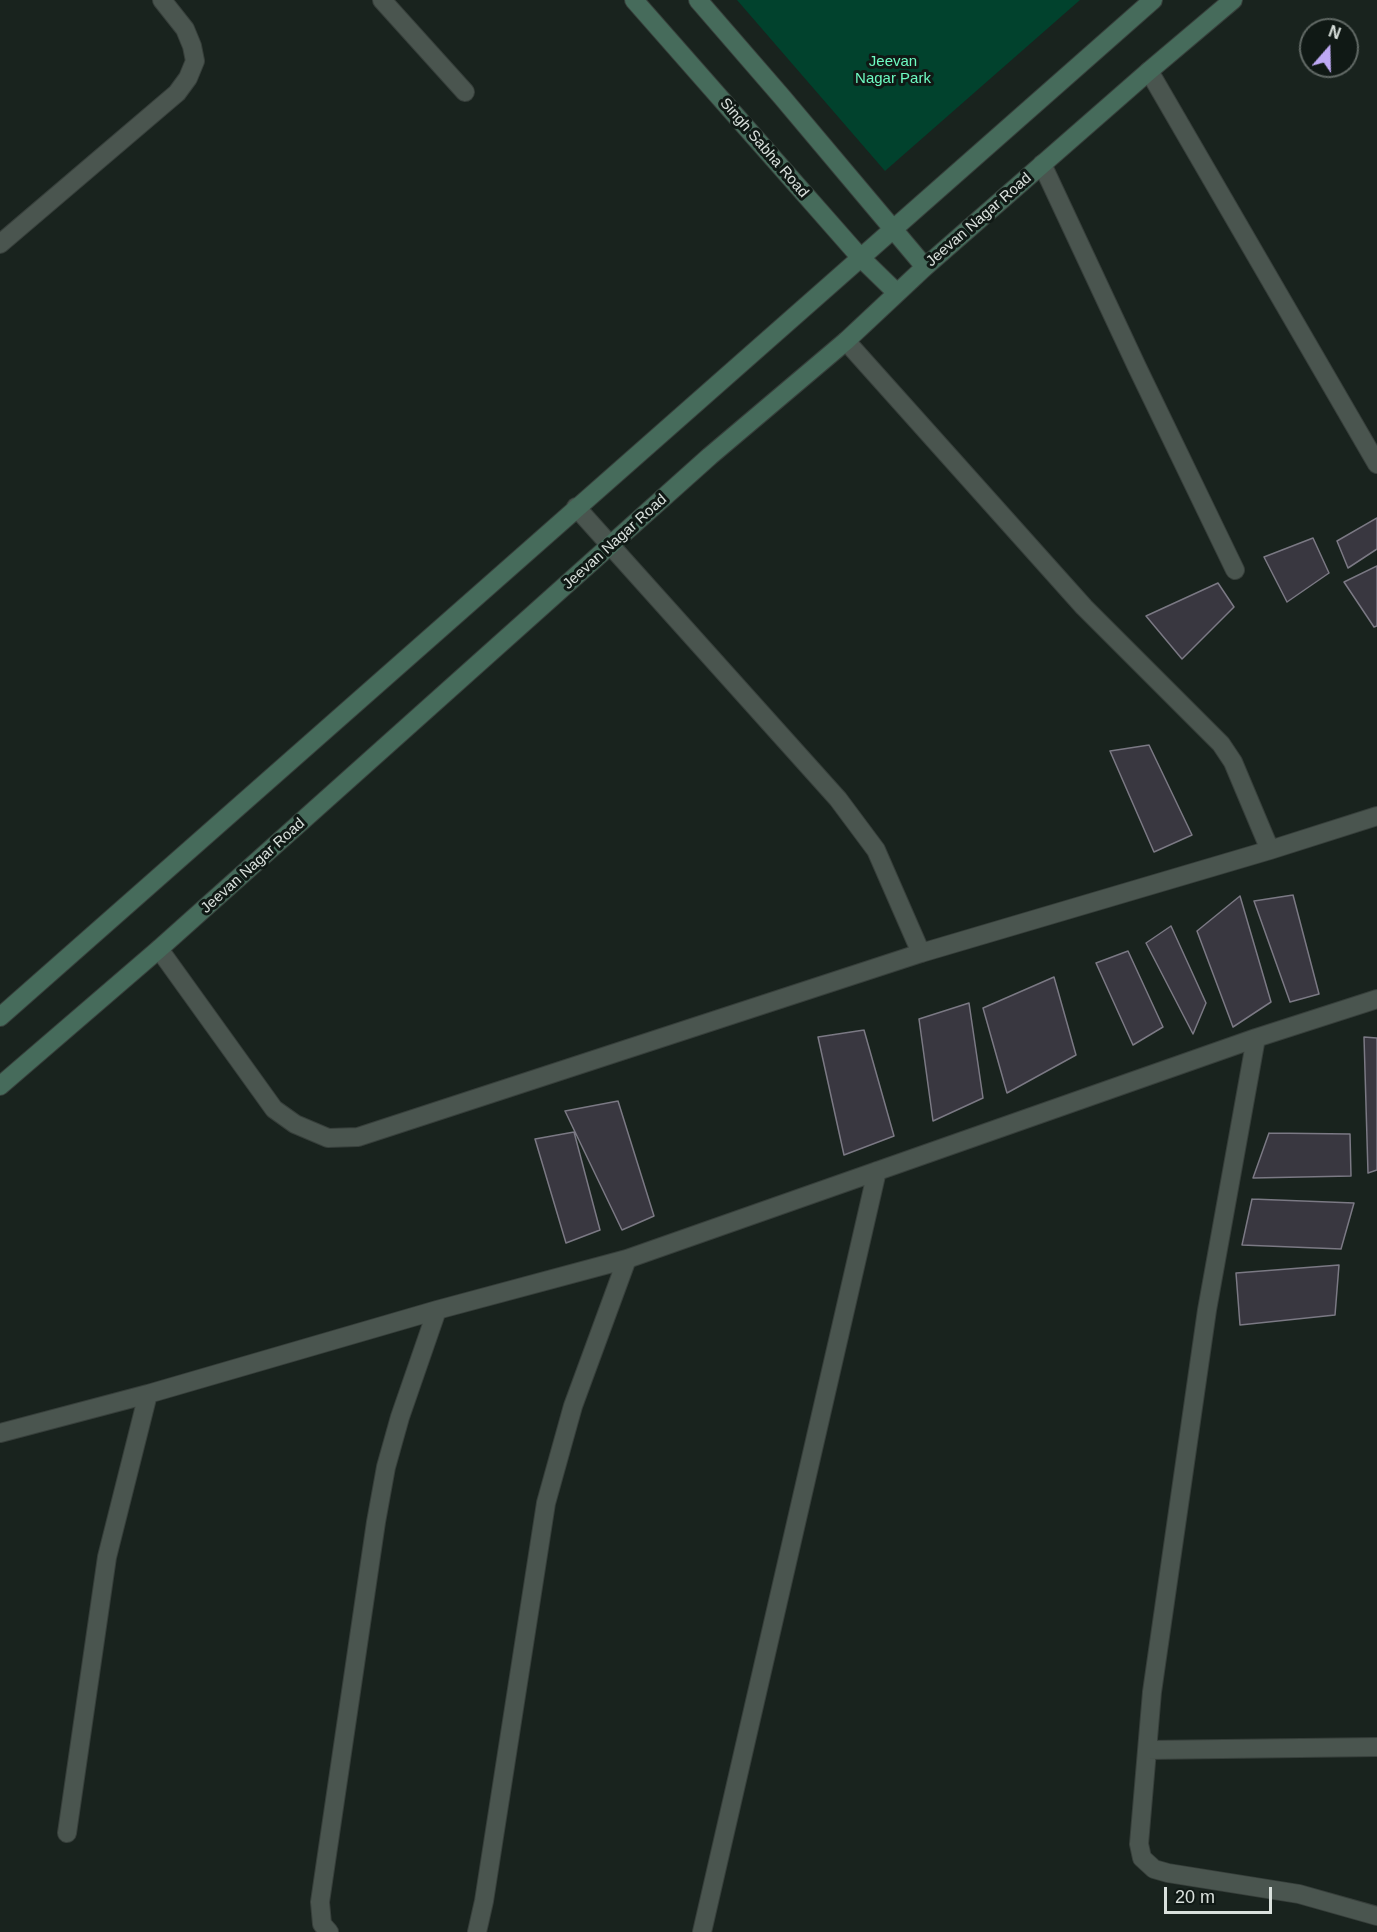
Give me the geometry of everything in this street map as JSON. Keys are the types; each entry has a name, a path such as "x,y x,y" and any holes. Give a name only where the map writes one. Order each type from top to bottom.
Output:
{"street":[{"path":"0,244 177,93 188,78 195,61 192,46 185,29 162,0"},
{"path":"382,0 465,92"},
{"name":"Singh Sabha Road","path":"634,0 860,257 897,293"},
{"path":"698,0 925,267"},
{"path":"0,1017 1153,0"},
{"name":"Jeevan Nagar Road","path":"0,1086 159,950 710,456 846,341 925,267 1149,70 1233,0"},
{"path":"1149,70 1377,464"},
{"path":"1042,164 1235,570"},
{"path":"846,341 1084,607 1221,744 1233,762 1270,850"},
{"path":"576,507 838,799 876,850 921,953"},
{"path":"159,950 274,1109 295,1124 328,1138 358,1137 921,953 1377,816"},
{"path":"0,1433 148,1394 437,1310 627,1259 1256,1038 1377,999"},
{"path":"1256,1038 1207,1310 1152,1692 1138,1844 1142,1858 1154,1869 1168,1874 1299,1894 1377,1916"},
{"path":"702,1932 877,1171"},
{"path":"477,1932 484,1901 546,1503 573,1406 627,1259"},
{"path":"329,1932 322,1924 320,1902 376,1522 386,1467 400,1417 437,1310"},
{"path":"67,1833 107,1557 148,1394"},
{"path":"1148,1750 1377,1747"}],"green space":[{"name":"Jeevan Nagar Park","path":"737,0 1080,0 885,171"}],"building":[{"path":"1377,518 1377,549 1348,568 1337,541"},
{"path":"1313,538 1329,573 1287,602 1264,557"},
{"path":"1377,566 1377,626 1374,627 1344,582"},
{"path":"1218,583 1234,607 1182,659 1146,616"},
{"path":"1149,745 1192,835 1154,852 1110,751"},
{"path":"1293,895 1319,994 1290,1002 1254,901"},
{"path":"1240,896 1271,1002 1233,1027 1197,931"},
{"path":"1171,926 1206,1003 1193,1034 1146,943"},
{"path":"1128,951 1163,1027 1133,1045 1096,963"},
{"path":"1054,977 1076,1055 1007,1093 983,1008"},
{"path":"969,1003 983,1098 933,1121 919,1019"},
{"path":"864,1030 894,1136 844,1155 818,1037"},
{"path":"1364,1037 1377,1038 1377,1170 1368,1173"},
{"path":"618,1101 654,1216 622,1230 565,1111"},
{"path":"574,1132 600,1230 566,1243 535,1139"},
{"path":"1269,1133 1350,1134 1351,1176 1253,1178"},
{"path":"1252,1199 1354,1203 1341,1249 1242,1245"},
{"path":"1339,1265 1335,1315 1240,1325 1236,1273"}]}
